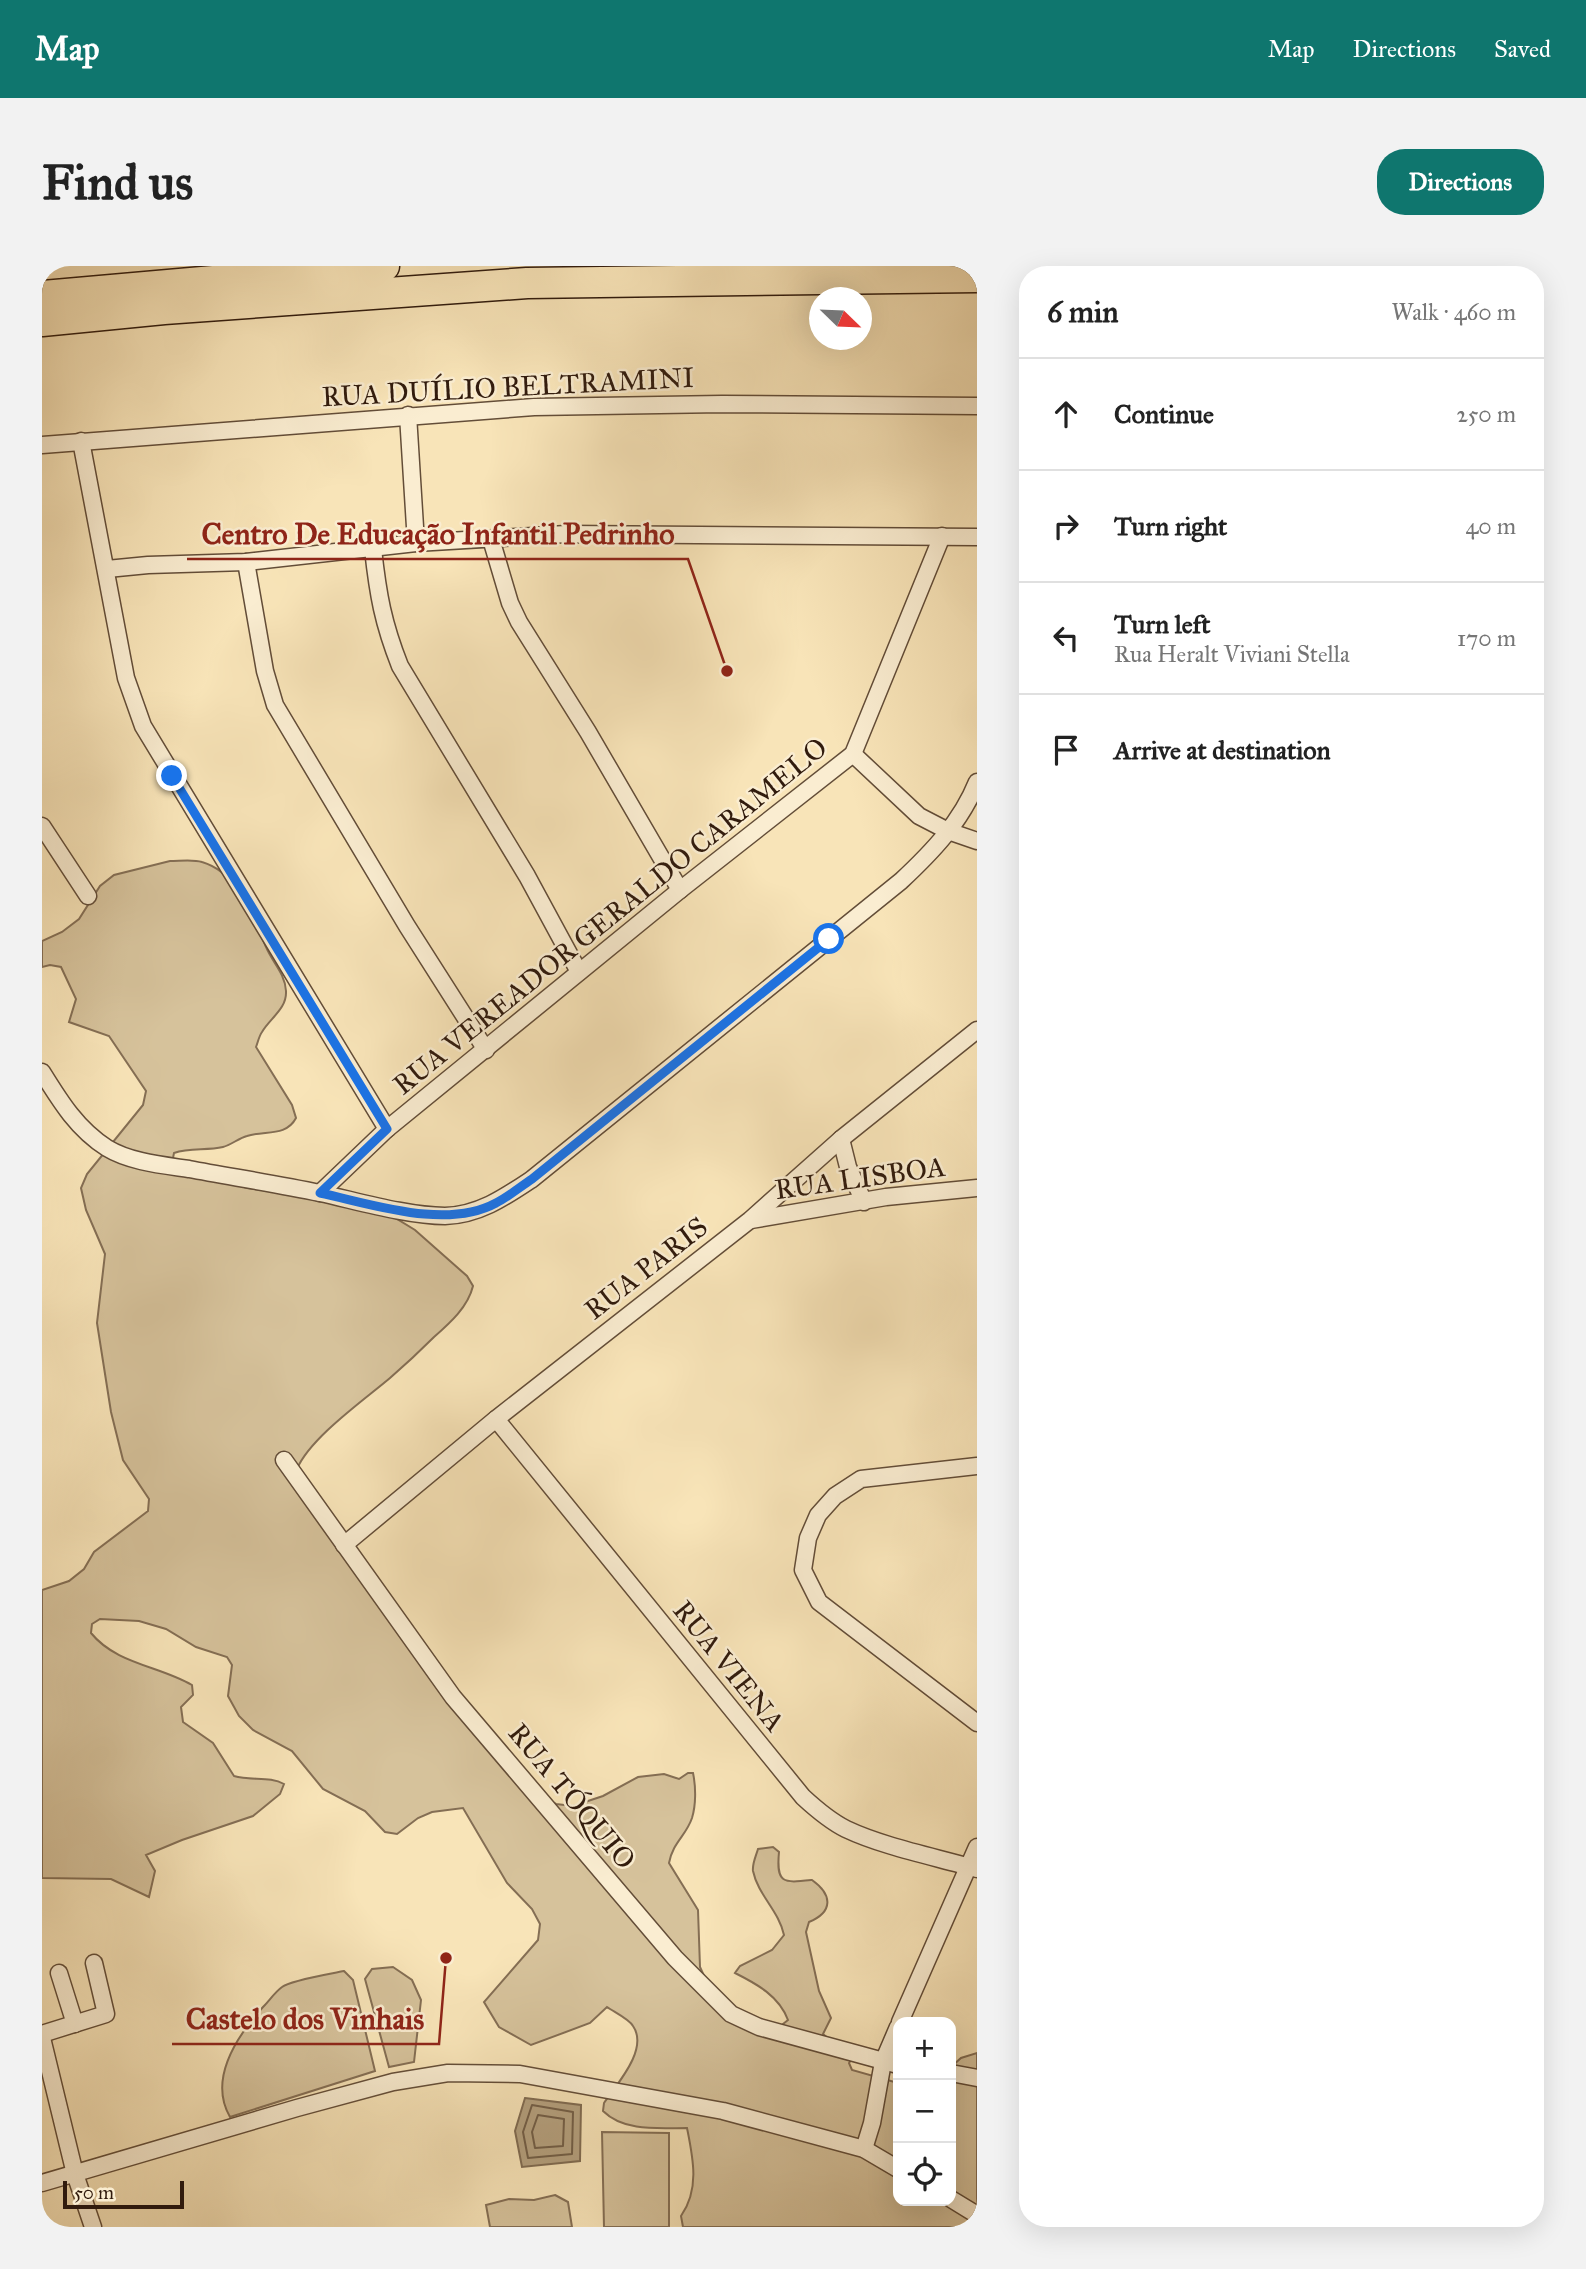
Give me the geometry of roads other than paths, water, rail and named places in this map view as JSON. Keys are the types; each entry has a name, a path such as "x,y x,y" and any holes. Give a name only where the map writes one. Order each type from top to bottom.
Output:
{"highway":[{"path":"42,296 384,266"},
{"path":"42,321 164,309 527,283 977,277"}],"street":[{"name":"RUA DUÍLIO BELTRAMINI","path":"42,445 534,407 722,404 977,406"},
{"path":"408,415 416,543"},
{"path":"81,441 126,678 143,726 387,1129"},
{"path":"107,569 246,562 373,550 416,543 566,534 977,537"},
{"name":"RUA VEREADOR GERALDO CARAMELO","path":"320,1193 387,1129 680,890 853,754 942,536"},
{"path":"491,539 510,603 519,622 588,732 680,890"},
{"path":"373,550 379,601 386,631 400,666 527,876 579,972"},
{"path":"246,562 265,671 275,705 400,915 486,1050"},
{"path":"853,754 919,816 948,831 977,841"},
{"path":"42,1072 63,1106 85,1132 109,1149 146,1162 389,1208 444,1216 468,1213 495,1204 532,1179 901,881 933,851 960,816 977,782"},
{"path":"42,826 88,896"},
{"name":"RUA PARIS","path":"344,1545 496,1419 750,1220 841,1139 977,1030"},
{"path":"841,1139 848,1167 864,1202"},
{"name":"RUA LISBOA","path":"750,1220 886,1197 977,1188"},
{"name":"RUA VIENA","path":"496,1419 803,1797 821,1814 845,1829 869,1838 973,1868"},
{"name":"RUA TÓQUIO","path":"284,1460 453,1697 675,1958 731,2014 759,2027 890,2064"},
{"path":"977,1466 861,1479 835,1496 818,1515 808,1538 803,1570 819,1602 977,1723"},
{"path":"903,2017 973,1868 977,1847"},
{"path":"93,2227 75,2174 42,2036 106,2014 94,1963"},
{"path":"59,1973 75,2024"},
{"path":"864,2149 890,2064"},
{"path":"42,2183 187,2138 357,2091 447,2073 520,2074 723,2111 864,2149 893,2166"},
{"path":"956,2074 977,2078"},
{"path":"956,2202 977,2215"}],"water":[{"path":"525,2098 581,2105 580,2161 522,2167 515,2131"}],"place":[{"name":"Centro De Educação Infantil Pedrinho","path":"727,671"},
{"name":"Castelo dos Vinhais","path":"446,1958"}]}
